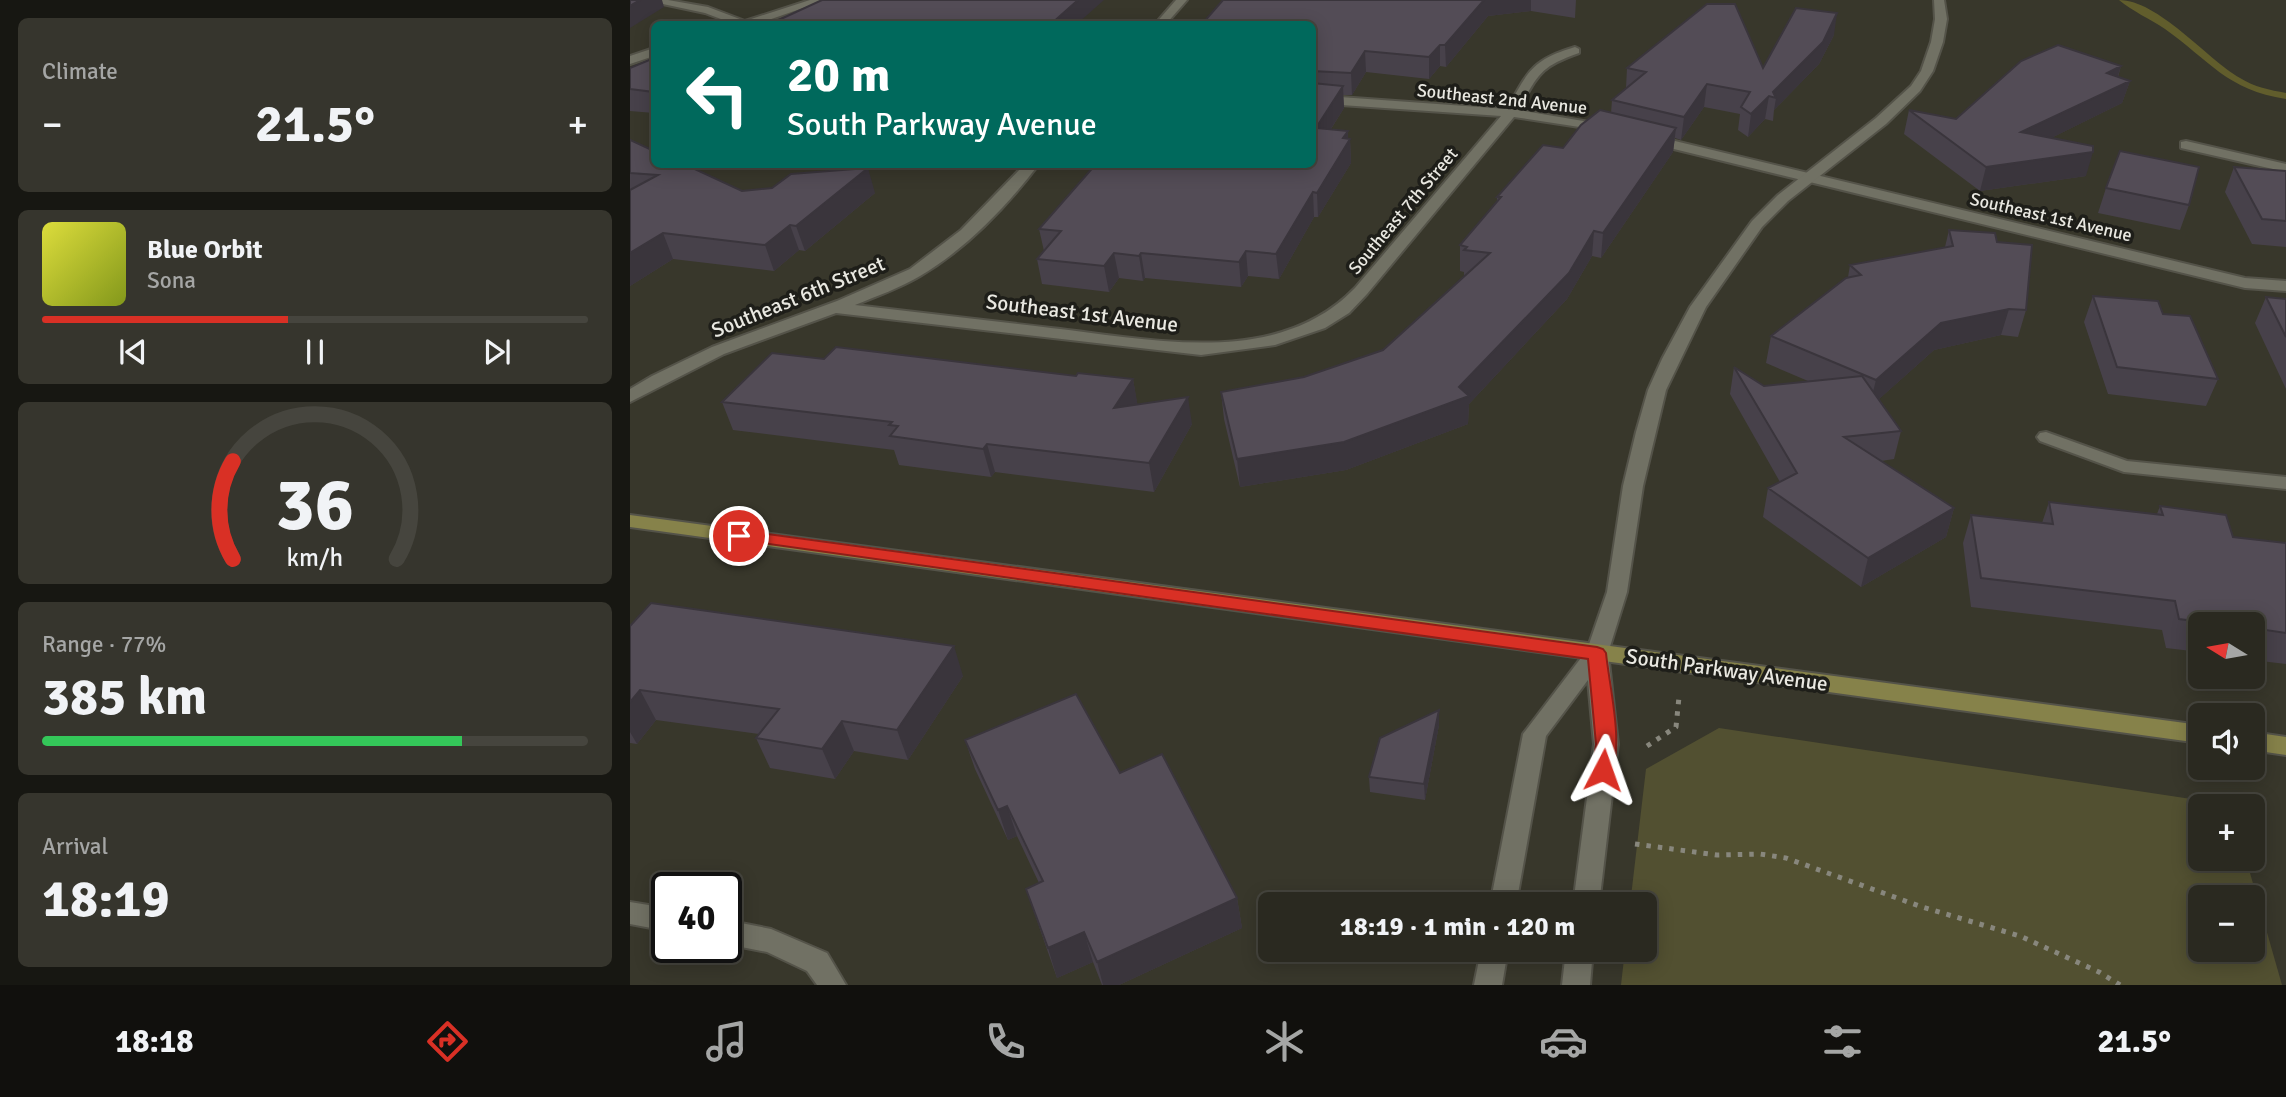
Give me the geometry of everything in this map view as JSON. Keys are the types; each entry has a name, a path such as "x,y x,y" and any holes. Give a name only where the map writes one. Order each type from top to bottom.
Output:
{"main road":[{"name":"South Parkway Avenue","path":"630,520 2188,732"},
{"path":"2265,743 2286,746"}],"street":[{"path":"649,0 708,10 737,21"},
{"path":"754,21 821,0"},
{"path":"1163,21 1182,0"},
{"path":"1505,892 1535,734 1597,653 1616,592 1633,486 1645,432 1657,390 1670,359 1698,307 1748,236 1783,198 1881,121 1916,88 1927,71 1937,42 1941,19 1939,0"},
{"name":"Southeast 7th Street","path":"1319,325 1343,310 1361,291 1510,114 1535,70 1549,60 1575,51"},
{"path":"630,60 651,53"},
{"name":"Southeast 2nd Avenue","path":"1316,99 1510,114 1578,122 1615,131"},
{"path":"1640,137 1808,177"},
{"path":"2186,145 2286,168"},
{"name":"Southeast 6th Street","path":"630,397 653,381 733,344 837,308 919,271 976,228 1029,168"},
{"name":"Southeast 1st Avenue","path":"1808,177 2245,283 2286,286"},
{"name":"Southeast 1st Avenue","path":"837,308 1201,350 1275,340 1319,325"},
{"path":"2046,437 2124,466 2286,483"},
{"path":"1588,892 1606,744 1597,653"},
{"path":"630,913 651,917"},
{"path":"742,935 771,941 817,962 832,985"},
{"path":"1488,985 1493,962"},
{"path":"1576,985 1579,962"}],"path":[{"path":"1606,744 1643,748 1676,727 1684,665"},
{"path":"1633,830 1632,843 1717,855 1760,854 1786,858 1922,907 2020,936 2099,971 2120,985"}],"shaded area":[{"path":"1719,728 2188,799 2188,871 2249,871 2253,885 2188,885 2188,962 2265,962 2265,926 2282,985 1621,985 1624,962 1657,962 1657,892 1632,892 1646,769"}],"building":[{"path":"822,0 1078,0 1054,21 776,21"},
{"path":"1223,0 1484,0 1445,45 1440,45 1429,57 1365,51 1351,73 1316,71 1316,21 1205,21"},
{"path":"1707,4 1735,4 1763,68 1796,8 1837,13 1823,42 1773,92 1776,98 1769,96 1751,114 1741,107 1750,92 1707,84 1684,117 1612,100 1646,72 1627,68"},
{"path":"2058,45 2121,66 2107,73 2130,81 2021,132 2093,146 2093,152 1986,167 1909,110 1956,119 2021,61"},
{"path":"651,59 651,92 630,89 630,68"},
{"path":"1316,83 1343,86 1316,128"},
{"path":"1600,110 1676,128 1603,233 1594,231 1569,273 1459,387 1469,396 1344,442 1237,459 1221,392 1304,377 1383,350 1490,253 1464,250 1467,247 1460,245 1501,197 1497,197 1543,145 1563,148 1581,125"},
{"path":"1316,128 1348,131 1343,138 1350,139 1317,193 1313,192 1276,254 1246,251 1239,262 1114,253 1104,266 1037,259 1061,231 1039,229 1092,168 1316,168"},
{"path":"630,140 651,150 651,168 693,168 742,191 772,188 791,174 868,168 796,226 790,225 765,245 663,233 630,253 630,190 658,175 630,173"},
{"path":"2120,151 2199,167 2189,205 2106,188"},
{"path":"2234,167 2286,171 2286,221 2262,219"},
{"path":"1949,230 1995,233 1997,242 2032,245 2026,310 2009,309 1941,323 1876,380 1771,336 1846,278 1861,275 1850,265 1953,246"},
{"path":"2093,296 2158,301 2163,314 2190,316 2218,379 2117,367"},
{"path":"2266,297 2286,299 2286,337"},
{"path":"836,347 1076,376 1078,373 1133,379 1114,408 1188,397 1149,463 987,444 983,449 890,436 898,426 889,425 892,422 722,402 772,353 824,359"},
{"path":"1734,367 1764,386 1862,376 1901,431 1844,437 1954,508 1868,558 1768,488 1797,473"},
{"path":"2049,502 2163,515 2160,506 2226,515 2233,537 2286,543 2286,633 2265,630 2265,612 2188,612 2188,620 2179,619 2175,601 1981,578 1971,515 2053,524"},
{"path":"651,603 954,646 897,730 842,721 822,749 756,738 779,709 640,690 630,702 630,626"},
{"path":"1076,694 1120,773 1162,754 1237,898 1097,962 1084,932 1048,948 1026,889 1043,881 1007,806 998,810 965,740"},
{"path":"1439,710 1424,784 1369,777 1380,738"}],"waterway":[{"path":"2123,0 2169,28 2237,81 2267,93 2286,96"}],"route":[{"path":"739,536 1597,653 1606,744 1603,770"}]}
